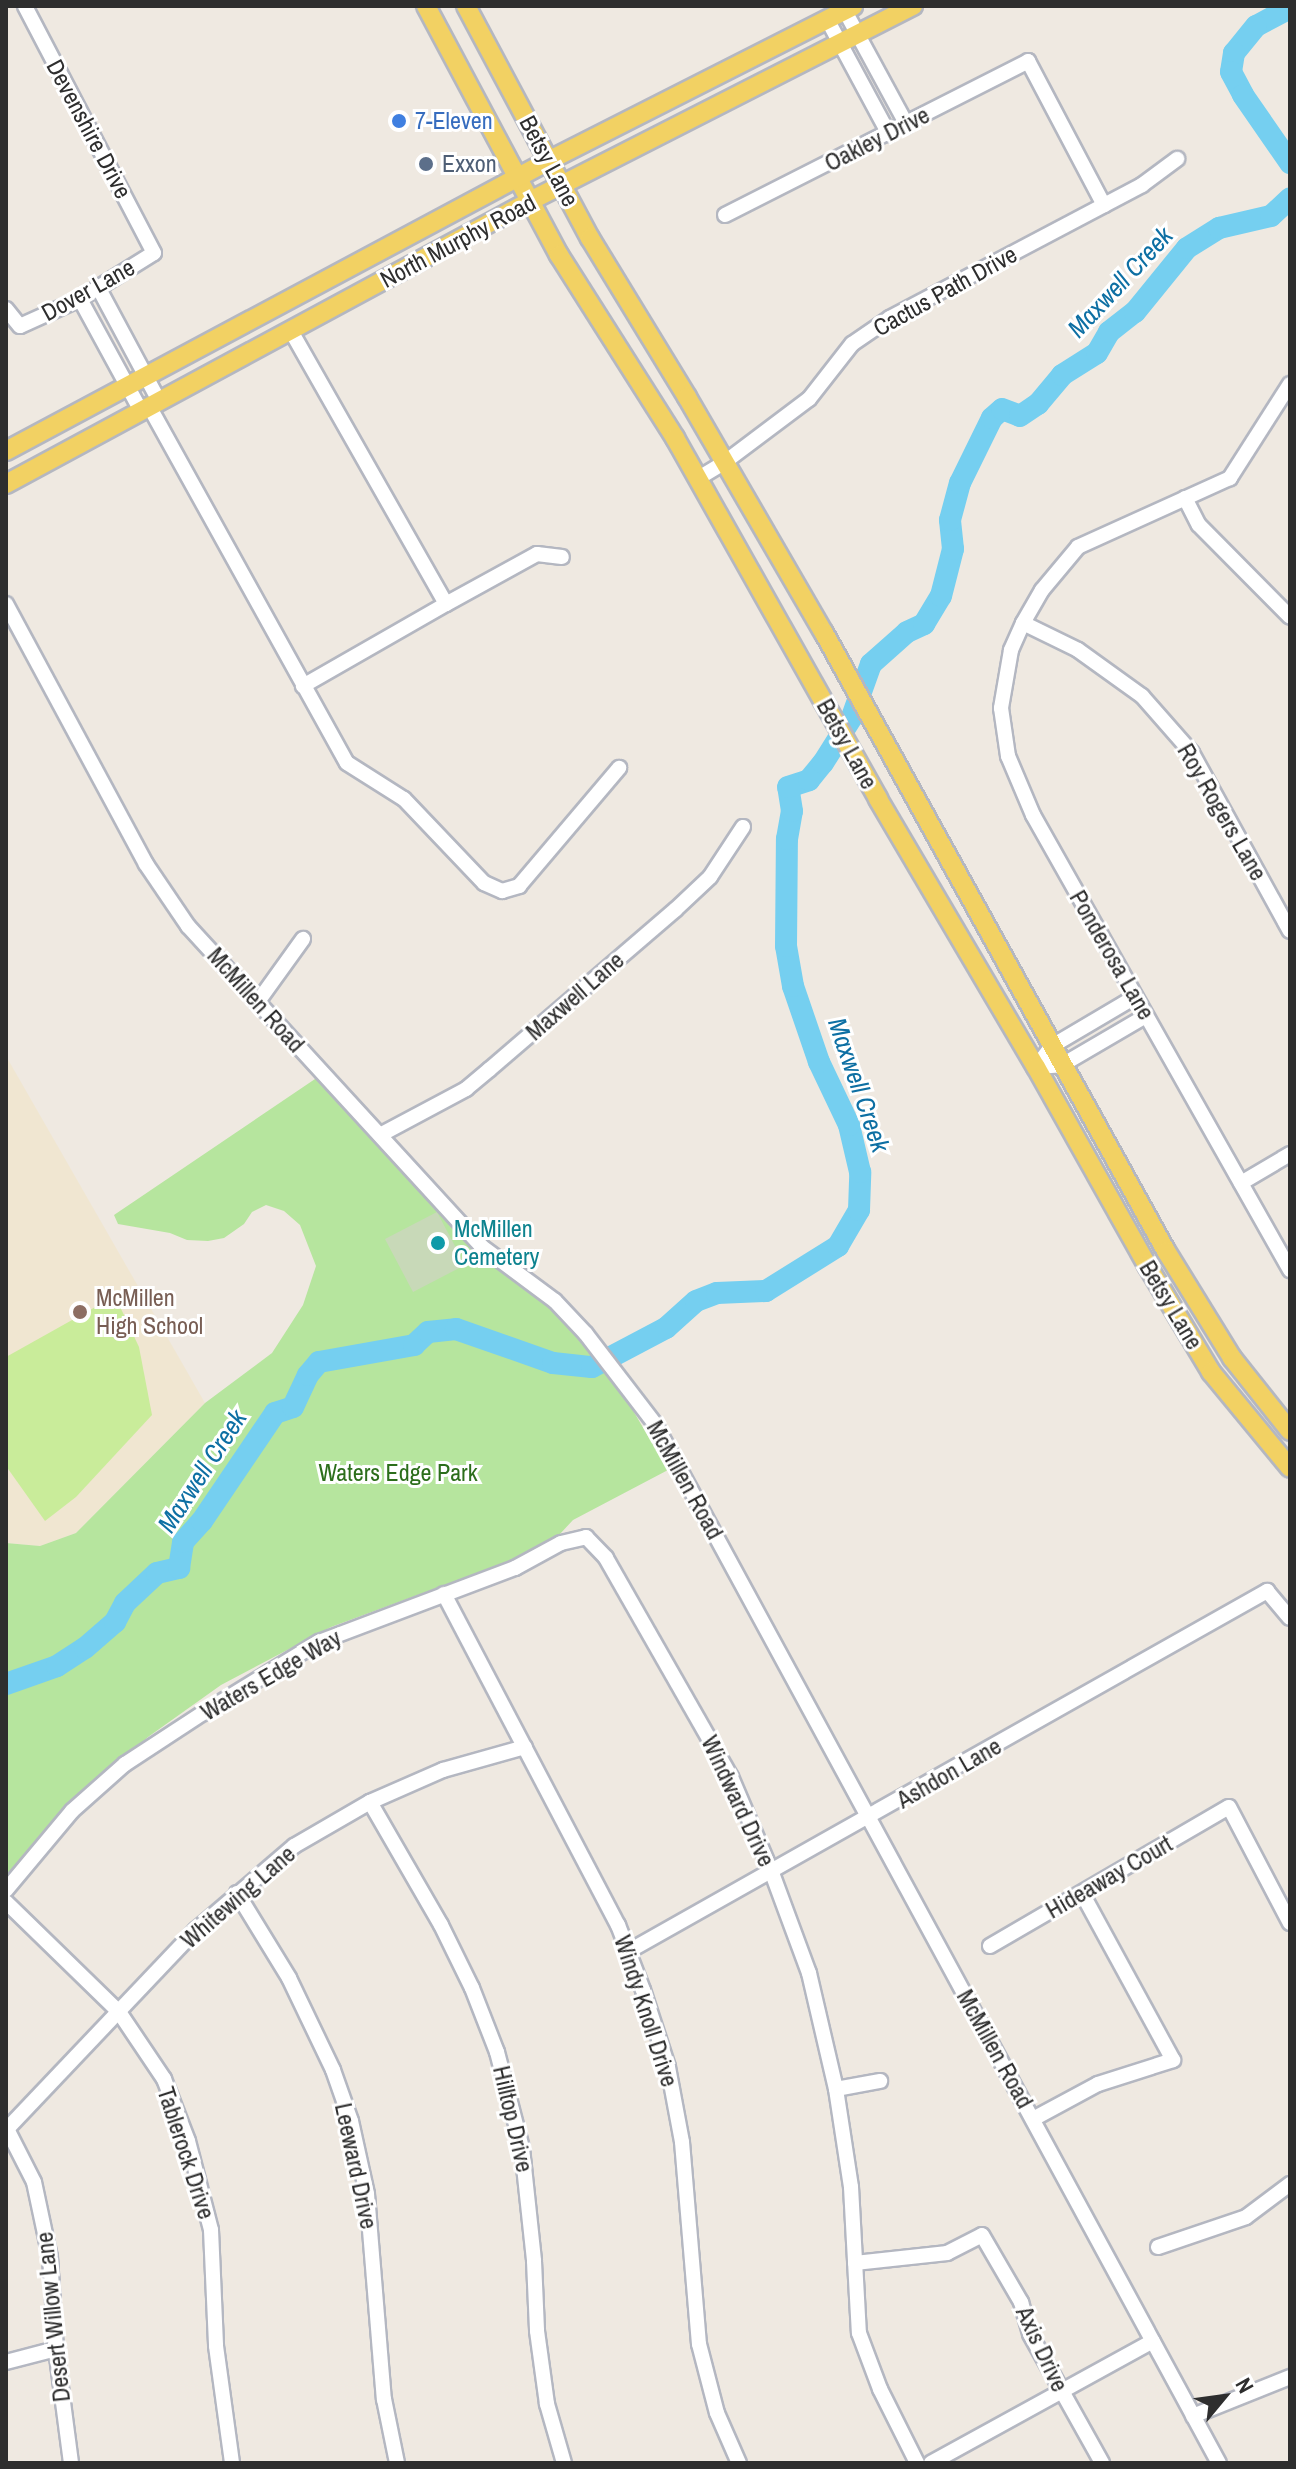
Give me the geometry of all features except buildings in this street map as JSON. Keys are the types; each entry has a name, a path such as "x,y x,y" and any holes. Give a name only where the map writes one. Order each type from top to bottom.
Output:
{"main road":[{"name":"Betsy Lane","path":"426,6 530,201 697,479 878,799 1211,1372 1290,1468"},
{"name":"Betsy Lane","path":"466,6 620,292 725,462 824,633 1166,1251 1232,1358 1290,1431"},
{"name":"North Murphy Road","path":"6,484 530,201 913,6"},
{"name":"North Murphy Road","path":"6,451 550,160 849,8"}],"street":[{"name":"Devenshire Drive","path":"25,6 154,253"},
{"path":"849,8 858,35 907,125"},
{"path":"827,19 889,134"},
{"name":"Oakley Drive","path":"725,215 1028,61 1104,205"},
{"name":"Cactus Path Drive","path":"697,479 725,462 809,399 852,344 890,318 1142,185 1177,159"},
{"name":"Dover Lane","path":"6,309 20,326 80,299 154,253"},
{"path":"98,287 146,377 149,406"},
{"path":"80,299 128,387 149,406 347,763 404,799 493,889 510,891 519,886 619,768"},
{"path":"291,331 446,604"},
{"name":"Ponderosa Lane","path":"1290,384 1286,400 1230,478 1078,547 1042,590 1023,623 1011,650 1001,708 1008,756 1033,815 1290,1270"},
{"path":"1185,498 1199,525 1290,617"},
{"path":"303,686 537,554 562,557"},
{"name":"McMillen Road","path":"6,604 146,864 188,926 481,1246 501,1265 555,1301 586,1334 655,1424 1219,2463"},
{"name":"Roy Rogers Lane","path":"1023,623 1078,650 1142,696 1182,741 1192,753 1290,931"},
{"name":"Maxwell Lane","path":"380,1135 466,1089 490,1069 693,894 731,850 743,827"},
{"path":"257,1003 303,939"},
{"path":"1036,1067 1052,1046 1135,997"},
{"path":"1036,1067 1062,1065 1146,1016"},
{"path":"1241,1183 1290,1154"},
{"name":"Waters Edge Way","path":"6,1890 72,1811 125,1764 319,1642 515,1568 561,1543 586,1537"},
{"name":"Windward Drive","path":"586,1537 606,1558 723,1763 772,1873 809,1973 836,2089 851,2187 859,2333 880,2389 917,2463"},
{"name":"Ashdon Lane","path":"629,1951 1267,1591 1290,1618"},
{"name":"Windy Knoll Drive","path":"444,1594 629,1951 668,2067 687,2186 699,2344 717,2413 739,2463"},
{"name":"Whitewing Lane","path":"7,2129 237,1893 294,1846 370,1802 443,1770 525,1747"},
{"name":"Hilltop Drive","path":"370,1802 441,1925 472,1988 497,2052 522,2148 533,2245 537,2331 547,2404 564,2463"},
{"name":"Hideaway Court","path":"990,1946 1229,1807 1290,1923"},
{"name":"Leeward Drive","path":"237,1893 295,1991 333,2070 351,2121 367,2194 384,2399 397,2463"},
{"path":"1033,2119 1098,2084 1173,2060 1082,1893"},
{"name":"Tablerock Drive","path":"6,1902 119,2012 164,2079 188,2141 211,2230 216,2346 232,2463"},
{"path":"836,2089 880,2081"},
{"name":"Desert Willow Lane","path":"7,2129 34,2182 50,2257 56,2349 71,2463"},
{"path":"1158,2247 1246,2217 1290,2184"},
{"name":"Axis Drive","path":"855,2263 947,2253 982,2235 1021,2302 1030,2334 1102,2463"},
{"path":"931,2463 1153,2341"},
{"path":"6,2362 56,2349"},
{"path":"1193,2416 1290,2377"}],"shaded area":[{"name":"McMillen High School","path":"6,1056 205,1403 76,1533 40,1546 6,1543"}],"green space":[{"name":"Waters Edge Park","path":"318,1077 470,1247 545,1304 578,1336 628,1402 668,1470 573,1520 559,1535 510,1561 331,1627 221,1685 148,1737 102,1777 6,1877 6,1543 40,1546 76,1533 205,1403 272,1353 303,1305 316,1266 300,1225 284,1211 266,1205 252,1212 244,1224 224,1238 208,1241 187,1240 170,1233 118,1224 114,1215"},
{"path":"437,1212 465,1265 413,1292 385,1239"},
{"path":"115,1296 139,1347 152,1415 76,1497 45,1521 6,1466 6,1357"}],"waterway":[{"name":"Maxwell Creek","path":"1290,8 1256,26 1234,53 1231,72 1243,95 1290,163"},
{"name":"Maxwell Creek","path":"6,1684 57,1666 85,1648 115,1622 125,1603 157,1573 179,1568 183,1542 202,1521 275,1413 293,1407 308,1375 319,1362 414,1345 428,1332 456,1329 553,1363 592,1367 666,1328 696,1301 717,1293 766,1291 838,1246 859,1210 860,1172 849,1125 819,1062 793,986 786,946 787,839 792,811 788,787 809,780 823,763 852,717 871,664 907,632 924,624 941,596 953,549 950,520 960,483 992,418 1002,409 1020,416 1038,404 1062,375 1097,353 1109,332 1135,312 1187,248 1219,228 1271,216 1290,198"}],"place":[{"name":"7-Eleven","path":"399,121"},
{"name":"Exxon","path":"426,164"},
{"name":"McMillen Cemetery","path":"438,1243"},
{"name":"McMillen High School","path":"80,1312"}]}
